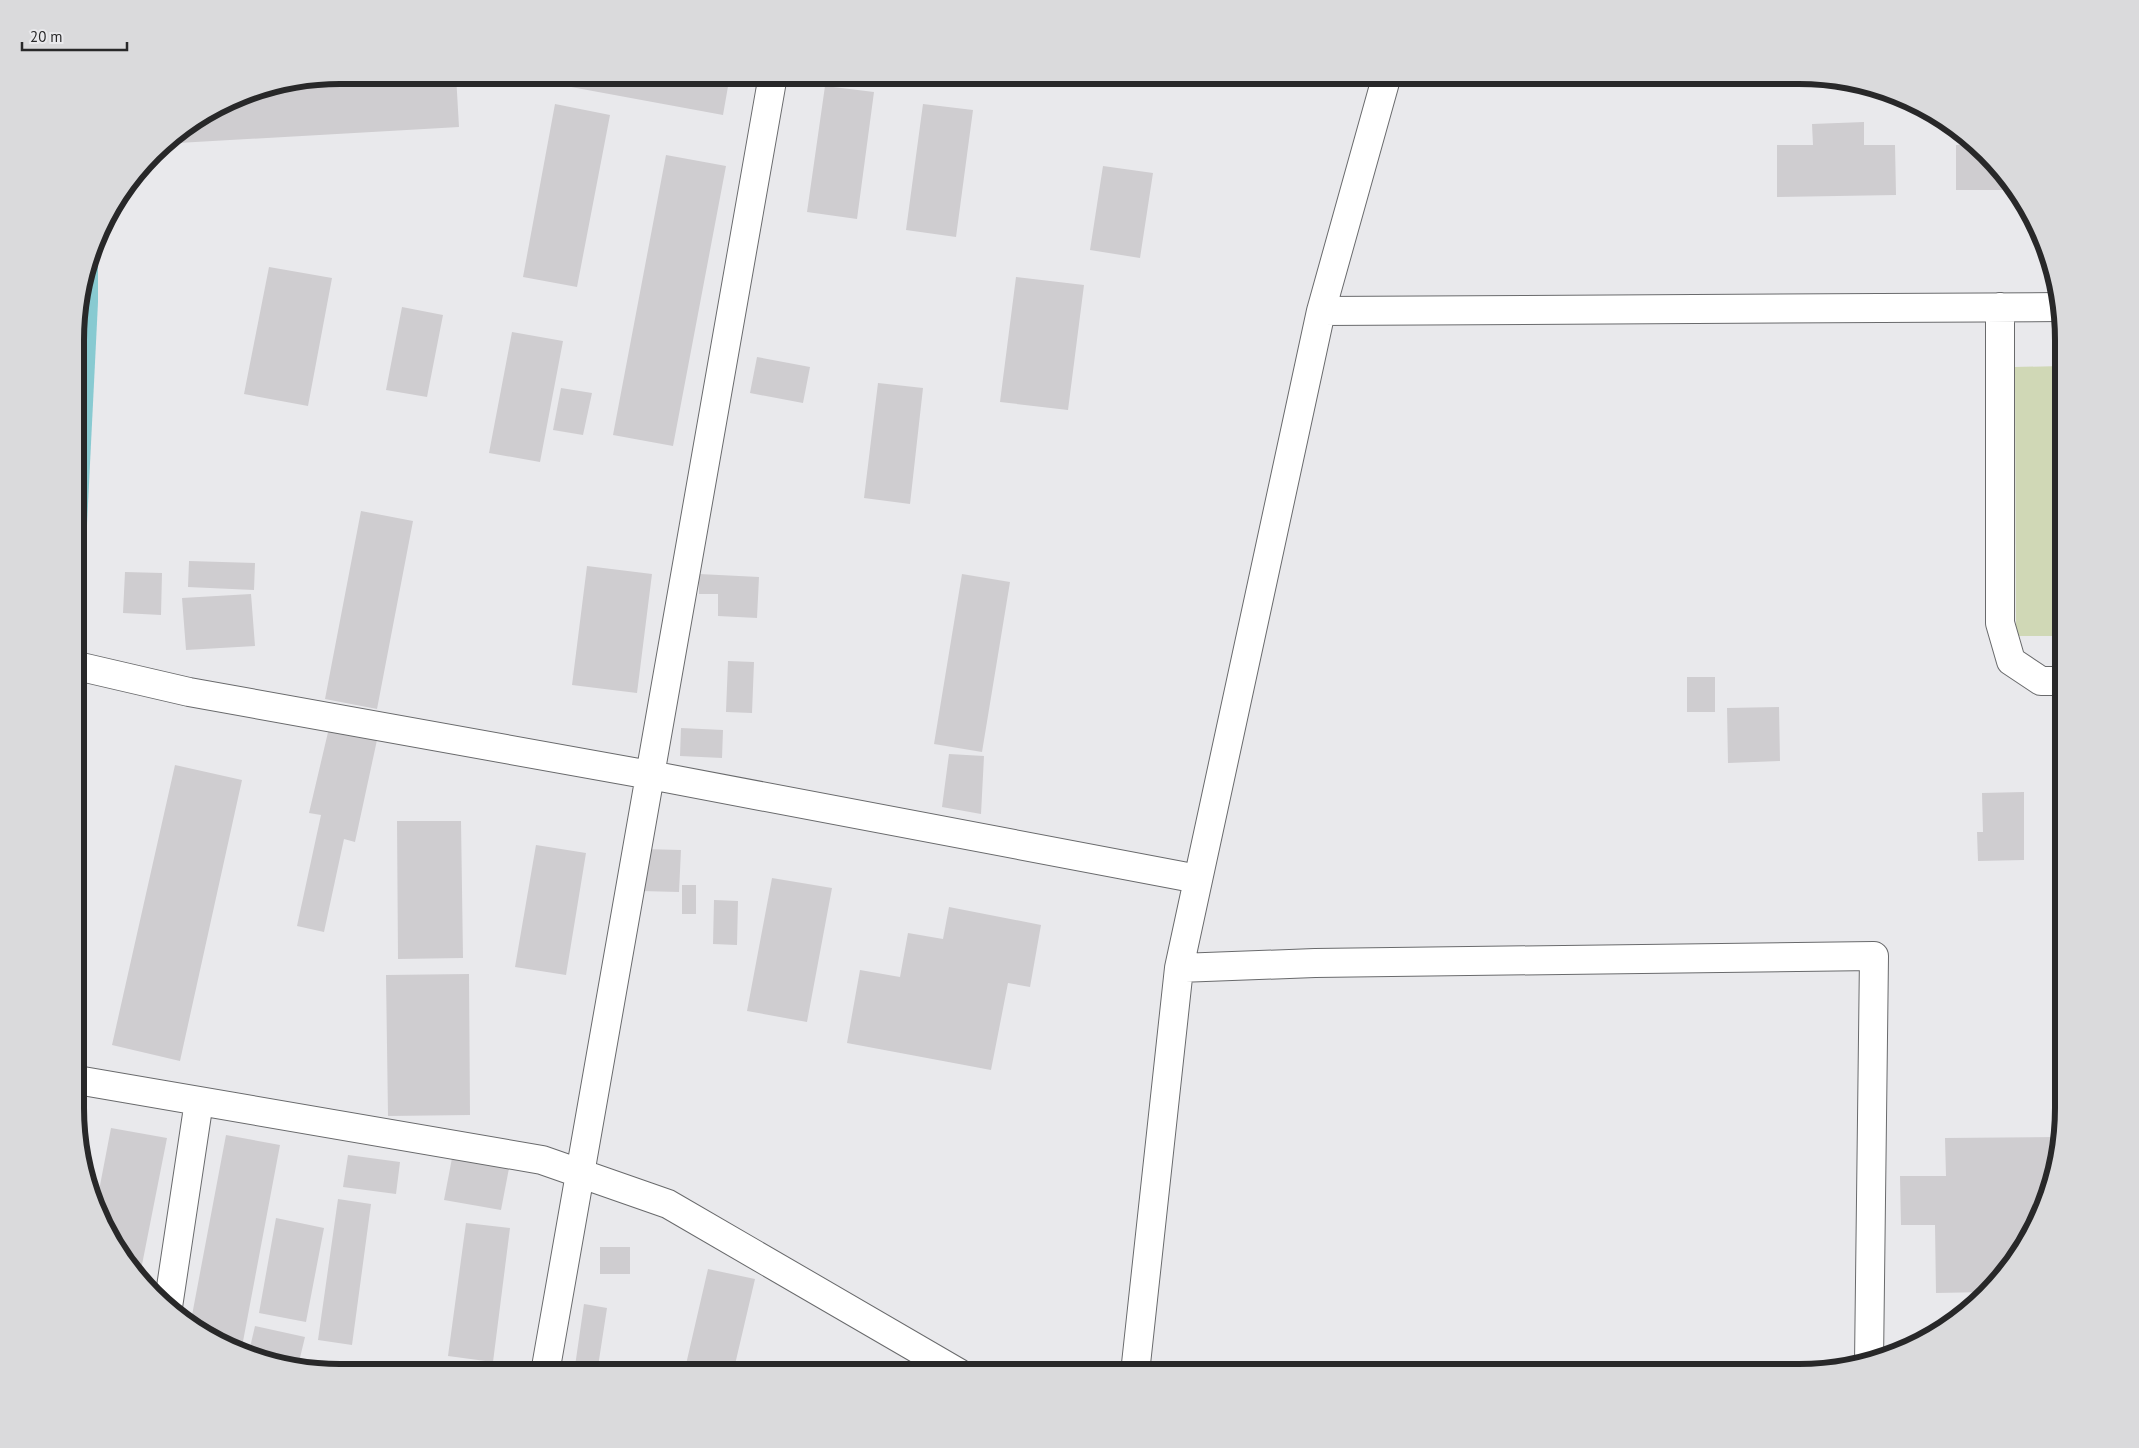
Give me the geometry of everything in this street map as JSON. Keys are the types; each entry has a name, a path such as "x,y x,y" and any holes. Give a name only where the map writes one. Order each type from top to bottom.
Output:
{"street":[{"path":"547,1364 771,84"},
{"path":"1136,1364 1179,968 1321,311 1384,84"},
{"path":"1321,311 2053,306"},
{"path":"2000,307 2000,623 2012,661 2041,681 2055,681"},
{"path":"84,668 199,694 650,775 1198,878"},
{"path":"1179,968 1315,963 1874,956 1870,1354"},
{"path":"84,1081 542,1160 668,1204 944,1364"},
{"path":"169,1299 199,1101"}],"green space":[{"path":"2055,366 2055,636 2016,636 2015,367"}],"water":[{"path":"98,255 98,302 86,545 84,547 84,323 92,274"}],"building":[{"path":"323,84 457,84 459,127 178,143 198,127 227,110 274,92"},
{"path":"555,84 728,84 723,115"},
{"path":"825,86 874,92 857,219 807,212"},
{"path":"555,104 610,115 577,287 523,277"},
{"path":"923,104 973,110 956,237 906,230"},
{"path":"1864,122 1864,145 1895,145 1896,195 1777,197 1777,145 1813,145 1812,124"},
{"path":"1956,145 1965,145 1968,147 1992,171 2006,190 1956,190"},
{"path":"666,155 726,166 673,446 613,435"},
{"path":"1103,166 1153,173 1140,258 1090,250"},
{"path":"269,267 332,278 308,406 244,394"},
{"path":"1016,277 1084,285 1068,410 1000,402"},
{"path":"402,307 443,315 427,397 386,390"},
{"path":"512,332 563,341 540,462 489,453"},
{"path":"757,357 810,367 803,403 750,393"},
{"path":"878,383 923,388 910,504 864,498"},
{"path":"561,388 592,393 583,435 553,430"},
{"path":"361,511 413,521 377,709 325,699"},
{"path":"189,561 255,563 254,590 188,587"},
{"path":"587,566 652,574 637,693 572,685"},
{"path":"125,572 162,573 161,615 123,613"},
{"path":"699,574 759,577 757,618 718,616 718,594 699,594"},
{"path":"962,574 1010,582 982,752 934,744"},
{"path":"251,594 255,646 186,650 182,598"},
{"path":"728,661 754,662 752,713 726,712"},
{"path":"1687,677 1715,677 1715,712 1687,712"},
{"path":"1779,707 1780,761 1728,763 1727,708"},
{"path":"329,728 377,740 355,842 344,839 324,932 297,926 321,815 309,813"},
{"path":"681,728 723,730 722,758 680,756"},
{"path":"949,754 984,756 981,814 942,807"},
{"path":"175,765 242,780 180,1061 112,1045"},
{"path":"2024,792 2024,860 1978,861 1977,832 1983,832 1982,793"},
{"path":"397,821 461,821 463,958 398,959"},
{"path":"536,845 586,853 566,975 515,967"},
{"path":"643,849 681,850 679,892 641,891"},
{"path":"772,878 832,888 807,1022 747,1011"},
{"path":"682,885 696,885 696,914 682,914"},
{"path":"714,900 738,901 737,945 713,944"},
{"path":"949,907 1041,925 1030,987 1008,983 991,1070 847,1043 860,970 900,977 908,933 943,939"},
{"path":"469,974 470,1115 388,1116 386,975"},
{"path":"111,1128 167,1138 141,1269 118,1236 98,1194"},
{"path":"226,1135 280,1145 242,1345 212,1330 192,1317"},
{"path":"2054,1137 2047,1174 2029,1221 2002,1264 1977,1292 1936,1293 1935,1225 1901,1225 1900,1176 1946,1176 1945,1138"},
{"path":"453,1153 510,1163 501,1210 444,1200"},
{"path":"348,1155 400,1162 396,1194 343,1187"},
{"path":"338,1199 371,1204 352,1345 318,1340"},
{"path":"276,1218 324,1228 306,1322 259,1313"},
{"path":"466,1223 510,1228 493,1362 448,1356"},
{"path":"600,1247 630,1247 630,1274 600,1274"},
{"path":"708,1269 755,1279 735,1364 686,1364"},
{"path":"584,1304 607,1308 598,1364 575,1364"},
{"path":"255,1326 305,1337 299,1361 274,1356 250,1348"}]}
